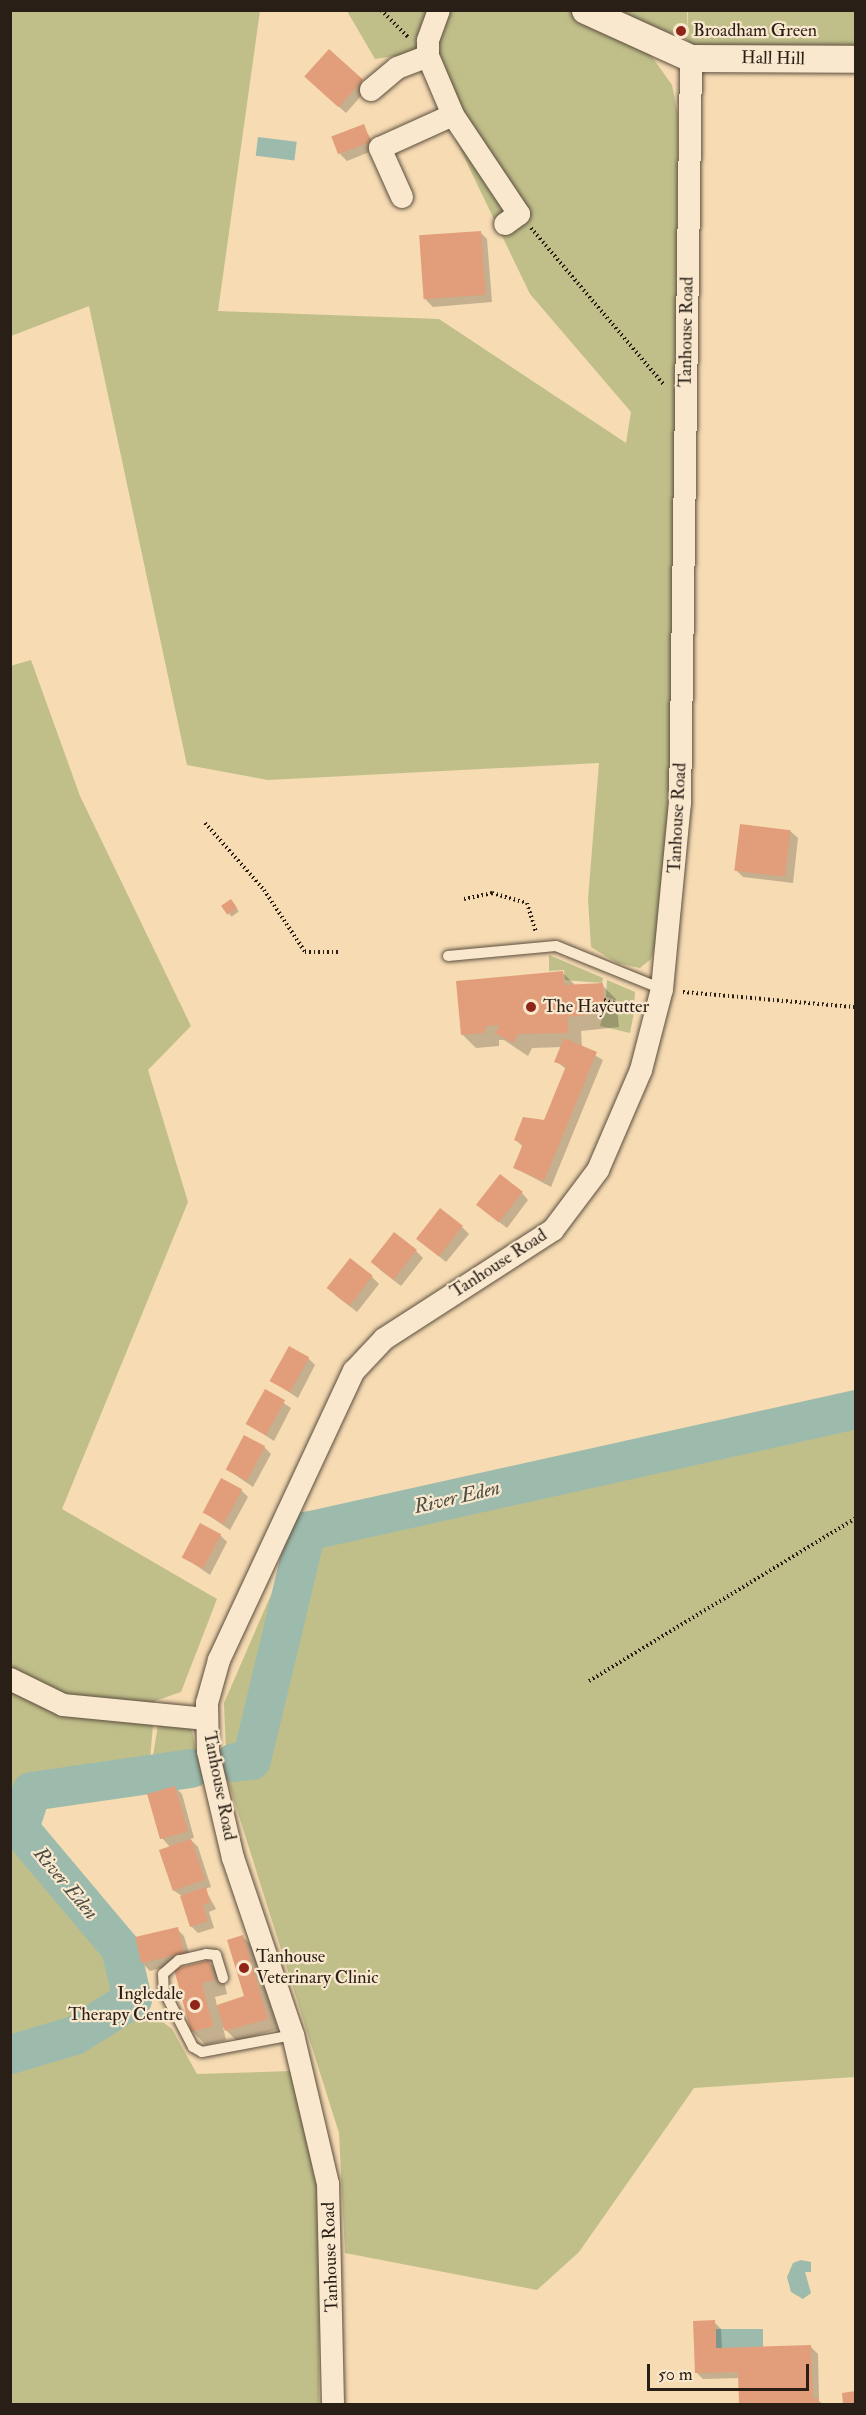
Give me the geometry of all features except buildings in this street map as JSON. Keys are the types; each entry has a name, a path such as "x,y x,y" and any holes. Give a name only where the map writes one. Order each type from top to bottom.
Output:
{"street":[{"path":"439,10 428,41 428,56 453,114 512,219"},
{"path":"585,10 691,58"},
{"path":"371,90 397,68 428,56"},
{"name":"Hall Hill","path":"691,58 855,59"},
{"name":"Tanhouse Road","path":"333,2404 328,2184 293,2036 233,1858 208,1751 206,1719 219,1659 354,1371 384,1339 553,1230 579,1199 598,1170 632,1096 661,988 680,803 691,58"},
{"path":"402,197 380,148 453,114"},
{"path":"10,1678 63,1704 206,1719"}],"lane":[{"path":"448,956 542,947 567,949 661,988"},
{"path":"224,1978 216,1955 206,1954 179,1960 163,1974 164,1992 193,2047 202,2052 293,2036"}],"path":[{"path":"381,10 428,56"},
{"path":"512,219 666,388"},
{"path":"205,823 264,890 305,952 341,952"},
{"path":"464,899 492,893 527,903 542,947"},
{"path":"638,1019 639,1010 661,988 855,1007"},
{"path":"604,1000 639,1010"},
{"path":"589,1681 855,1518"}],"shaded area":[{"path":"11,11 260,11 218,311 439,319 626,443 631,412 530,294 414,53 375,59 347,11 687,11 688,40 659,29 650,54 672,85 678,115 675,667 664,887 657,941 651,959 640,968 617,963 591,947 588,899 599,763 268,780 187,765 89,306 11,336"},
{"path":"688,11 855,11 855,58 688,58"},
{"path":"258,137 297,142 294,161 256,156"},
{"path":"31,660 80,796 191,1026 148,1070 188,1202 62,1509 217,1599 181,1692 155,1701 150,1760 121,1775 31,1791 33,1844 120,1948 132,1999 172,2029 197,2074 292,2071 314,2155 319,2203 319,2404 11,2404 10,666"},
{"path":"549,955 603,978 602,983 565,980 564,970 549,971"},
{"path":"607,980 635,992 634,1007 606,997"},
{"path":"606,1003 619,1010 634,1012 630,1033 600,1026"},
{"path":"855,1409 855,2077 694,2088 579,2252 537,2290 345,2253 339,2133 227,1778 224,1703 270,1597 306,1531"},
{"path":"159,1719 190,1720 202,1786 149,1780"},
{"path":"801,2260 811,2262 811,2272 805,2272 811,2293 803,2299 791,2292 787,2277 793,2263"},
{"path":"716,2329 763,2329 763,2348 716,2348"}],"waterway":[{"name":"River Eden","path":"234,1762 251,1760 306,1531 856,1409"},
{"name":"River Eden","path":"10,2054 74,2035 132,1999 120,1948 19,1828 31,1791 190,1768"}],"place":[{"name":"Broadham Green","path":"681,31"},
{"name":"The Haycutter","path":"531,1007"},
{"name":"Tanhouse Veterinary Clinic","path":"244,1968"},
{"name":"Ingledale Therapy Centre","path":"195,2005"}]}
